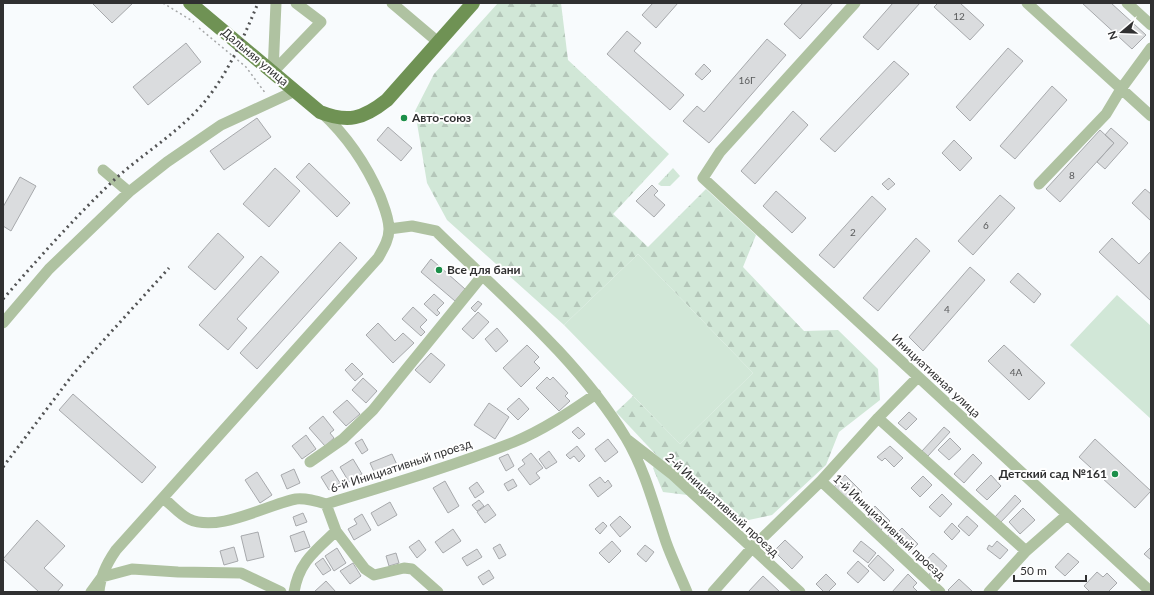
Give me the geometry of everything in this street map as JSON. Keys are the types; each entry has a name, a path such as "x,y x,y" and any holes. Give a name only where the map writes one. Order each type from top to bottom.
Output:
{"main road":[{"name":"Дальняя улица","path":"190,3 320,112"},
{"path":"320,112 345,119 357,118 372,112 387,100 473,3"}],"street":[{"path":"273,72 276,3"},
{"path":"273,72 321,22 296,3"},
{"path":"392,3 438,42"},
{"name":"Инициативная улица","path":"855,3 720,152 703,178 1151,592"},
{"path":"1027,3 1151,116"},
{"path":"1127,3 1151,25"},
{"path":"1039,184 1106,114 1121,89 1151,48"},
{"path":"3,323 49,269 129,192 167,162 221,125 295,91"},
{"path":"99,592 102,577 107,564 116,550 378,258 386,243 389,229 386,212 371,175 340,130 320,112"},
{"path":"103,170 129,192"},
{"path":"389,229 412,226 436,231 546,338 596,394 626,438 645,474 667,543 687,592"},
{"path":"310,462 343,439 373,410 482,276"},
{"path":"713,592 751,549 821,481 878,418 918,377"},
{"name":"6-й Инициативный проезд","path":"163,498 189,519 204,523 219,522 297,499 314,500 326,504 412,478 515,441 562,417 596,394"},
{"path":"878,418 1026,551"},
{"name":"2-й Инициативный проезд","path":"626,438 673,475 751,549 800,592"},
{"name":"1-й Инициативный проезд","path":"821,481 940,592"},
{"path":"326,504 336,531 365,569 374,575 399,568 412,569 438,592"},
{"path":"989,592 1026,551 1067,515"},
{"path":"294,592 296,577 305,560 336,531"},
{"path":"91,592 102,577 132,569 178,572 241,573 281,592"}],"path":[{"path":"163,3 194,23 246,67 272,101"}],"green space":[{"path":"498,3 561,3 568,60 669,154 613,214 648,247 706,189 756,235 743,267 804,331 838,330 878,369 880,400 839,432 826,465 772,515 744,521 712,498 663,492 653,468 660,459 616,412 633,396 680,444 753,373 638,254 564,325 447,220 427,183 415,111 434,74"},
{"path":"673,168 680,176 670,186 661,186 658,184"},
{"path":"638,254 753,373 680,444 564,325"},
{"path":"1117,295 1151,326 1151,419 1070,345"}],"building":[{"path":"92,3 133,3 112,23"},
{"path":"653,3 678,3 656,28 642,15"},
{"path":"803,3 833,3 800,39 784,24"},
{"path":"893,3 920,3 878,50 863,37"},
{"path":"938,3 960,3 984,25 970,40 934,7"},
{"path":"1082,3 1111,3 1146,35 1132,49"},
{"path":"627,31 641,43 634,51 684,95 670,110 607,54"},
{"path":"767,39 786,55 709,143 683,121 697,106 704,112"},
{"path":"186,43 201,62 148,105 133,87"},
{"path":"1008,48 1023,61 970,121 956,107"},
{"path":"894,61 909,74 835,152 820,139"},
{"path":"704,64 711,71 702,80 695,74"},
{"path":"1052,86 1067,100 1015,159 1000,146"},
{"path":"793,111 808,125 755,184 741,171"},
{"path":"257,118 271,137 224,170 210,151"},
{"path":"388,127 412,148 401,161 377,140"},
{"path":"1111,128 1128,143 1105,169 1097,162 1114,143 1105,135"},
{"path":"1100,130 1114,143 1060,202 1046,189"},
{"path":"954,140 972,158 960,171 942,153"},
{"path":"309,163 350,203 337,217 296,177"},
{"path":"275,168 300,191 269,227 243,204"},
{"path":"20,177 36,186 11,231 3,226 3,207"},
{"path":"889,178 895,184 888,190 882,184"},
{"path":"652,185 658,191 654,195 665,205 654,217 636,201"},
{"path":"1145,189 1151,194 1151,221 1132,203"},
{"path":"776,191 806,218 792,233 763,206"},
{"path":"1000,195 1015,208 973,255 958,241"},
{"path":"872,196 886,209 834,268 819,255"},
{"path":"218,233 244,257 215,290 188,267"},
{"path":"916,238 930,251 878,311 863,298"},
{"path":"1112,238 1139,264 1151,251 1151,301 1099,252"},
{"path":"340,242 357,258 257,369 240,353"},
{"path":"261,256 279,272 237,319 247,328 228,350 199,325"},
{"path":"431,259 465,289 455,301 421,272"},
{"path":"970,267 985,280 923,351 909,337"},
{"path":"1018,273 1041,294 1034,303 1010,282"},
{"path":"434,294 444,303 437,310 440,313 437,316 424,304"},
{"path":"478,301 482,304 475,312 471,308"},
{"path":"413,307 427,320 420,327 425,332 421,336 402,319"},
{"path":"478,312 489,322 473,339 462,329"},
{"path":"378,323 395,341 403,333 414,343 393,363 366,335"},
{"path":"497,328 508,341 496,352 485,339"},
{"path":"527,345 539,357 534,362 540,368 521,387 503,368"},
{"path":"1004,345 1045,383 1029,400 988,361"},
{"path":"431,353 445,365 430,383 415,370"},
{"path":"352,363 363,374 355,381 345,370"},
{"path":"547,377 550,380 553,377 568,393 565,396 570,401 559,411 536,388"},
{"path":"363,378 377,391 366,403 352,390"},
{"path":"73,394 156,467 142,483 59,410"},
{"path":"519,398 529,409 518,420 507,409"},
{"path":"347,400 360,414 346,426 333,412"},
{"path":"489,403 509,417 495,439 474,425"},
{"path":"909,412 917,419 906,430 898,423"},
{"path":"323,416 334,430 330,433 334,438 325,446 309,428"},
{"path":"578,427 585,434 579,439 572,432"},
{"path":"944,427 950,432 928,456 922,451"},
{"path":"306,435 316,449 302,459 292,446"},
{"path":"950,438 961,449 949,460 938,450"},
{"path":"362,439 368,450 362,454 355,443"},
{"path":"608,439 618,452 605,462 595,449"},
{"name":"Детский сад №161","path":"1095,439 1151,491 1135,508 1079,457"},
{"path":"577,446 585,456 579,462 574,456 570,459 566,455"},
{"path":"890,446 903,458 894,467 885,458 882,461 877,457"},
{"path":"549,451 557,462 546,469 539,459"},
{"path":"531,453 543,468 536,473 540,478 530,485 518,469 525,464 522,460"},
{"path":"392,454 398,467 376,476 370,463"},
{"path":"508,454 514,466 506,471 499,458"},
{"path":"973,454 982,463 964,483 954,474"},
{"path":"353,459 362,474 349,482 340,467"},
{"path":"294,469 300,483 287,489 281,475"},
{"path":"332,470 340,483 329,490 321,477"},
{"path":"257,472 272,495 260,503 245,480"},
{"path":"845,475 862,492 851,504 834,487"},
{"path":"991,475 1001,486 987,500 976,490"},
{"path":"923,476 932,485 920,497 911,488"},
{"path":"600,477 605,483 608,480 612,486 598,497 589,485"},
{"path":"513,479 517,486 508,491 504,484"},
{"path":"445,481 459,506 448,513 433,488"},
{"path":"477,482 484,492 475,498 469,488"},
{"path":"942,494 952,504 940,517 929,507"},
{"path":"1015,495 1021,501 1000,523 995,517"},
{"path":"479,500 484,506 477,511 472,505"},
{"path":"390,502 397,515 378,526 371,513"},
{"path":"488,504 496,515 485,523 477,512"},
{"path":"875,506 890,521 881,530 867,515"},
{"path":"1023,508 1035,520 1020,534 1009,522"},
{"path":"303,513 307,522 296,526 293,517"},
{"path":"362,514 371,530 354,540 348,529 357,524 354,519"},
{"path":"620,516 631,527 620,537 610,525"},
{"path":"967,516 978,526 969,536 958,526"},
{"path":"37,520 65,546 44,568 63,585 57,592 39,592 3,559"},
{"path":"603,522 607,526 600,534 595,529"},
{"path":"952,523 960,531 952,540 944,532"},
{"path":"902,528 918,544 909,553 898,542 894,546 886,538 892,531 895,535"},
{"path":"453,529 461,541 443,553 435,542"},
{"path":"304,531 310,547 295,552 290,536"},
{"path":"258,532 264,557 247,561 241,536"},
{"path":"419,540 426,550 417,558 409,547"},
{"path":"785,540 803,557 792,569 774,551"},
{"path":"612,541 621,551 609,563 599,553"},
{"path":"861,541 876,553 868,563 853,551"},
{"path":"997,541 1008,550 1000,559 987,549 989,545 992,547"},
{"path":"500,544 506,555 499,559 493,548"},
{"path":"645,545 654,552 646,562 637,554"},
{"path":"234,547 238,561 224,565 220,551"},
{"path":"1151,547 1151,560 1144,554"},
{"path":"337,548 346,563 334,571 325,556"},
{"path":"477,549 482,557 467,566 462,558"},
{"path":"396,553 399,563 389,566 386,556"},
{"path":"933,553 947,566 941,573 944,576 937,584 928,576 931,572 923,564"},
{"path":"1068,553 1079,562 1065,576 1055,567"},
{"path":"878,555 894,570 884,581 868,566"},
{"path":"323,558 331,570 323,575 315,564"},
{"path":"858,561 869,571 858,583 847,573"},
{"path":"353,563 361,576 350,584 340,571"},
{"path":"489,570 494,578 483,585 478,577"},
{"path":"1097,572 1103,577 1107,573 1117,583 1108,592 1090,592 1084,586"},
{"path":"826,574 836,584 828,592 824,592 816,584"},
{"path":"908,574 917,583 913,587 918,592 892,592"},
{"path":"763,576 780,592 748,592"},
{"path":"959,579 972,591 971,592 950,592 948,590"},
{"path":"326,581 336,592 314,592"}],"railway":[{"path":"3,299 84,209 113,181 169,136 201,106 227,70 258,3"},
{"path":"3,467 74,373 169,268"}],"place":[{"name":"Авто-союз","path":"404,118"},
{"name":"Все для бани","path":"439,270"},
{"name":"Детский сад №161","path":"1115,474"}]}
